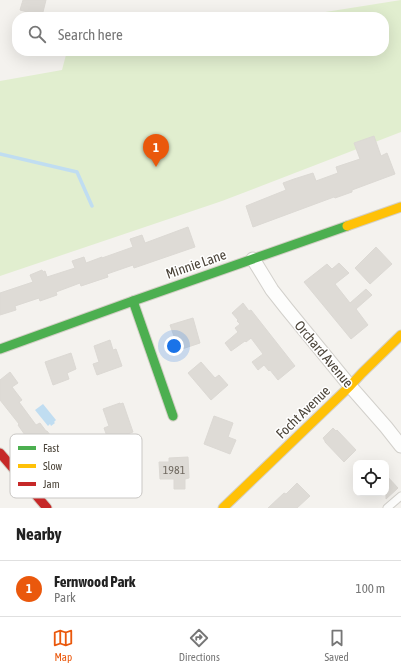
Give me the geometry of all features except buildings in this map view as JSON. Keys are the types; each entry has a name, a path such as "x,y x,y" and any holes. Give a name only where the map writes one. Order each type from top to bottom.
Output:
{"street":[{"name":"Minnie Lane","path":"0,349 401,207"},
{"name":"Orchard Avenue","path":"253,259 279,300 401,446"},
{"path":"132,301 173,416"},
{"name":"Focht Avenue","path":"223,508 401,335"},
{"path":"0,453 10,465"},
{"path":"38,498 46,508"}],"lane":[{"path":"387,508 401,496"}],"green space":[{"path":"401,0 401,132 222,201 0,276 0,81 62,70 66,56 389,56 389,12 325,12"}],"water":[{"path":"43,404 56,420 51,426 50,424 48,426 35,410"}],"waterway":[{"path":"0,154 77,172 92,206"}],"traffic: fast":[{"path":"0,349 347,226"},
{"path":"133,301 173,416"}],"traffic: slow":[{"path":"347,226 401,207"},
{"path":"223,508 401,335"}],"traffic: jam":[{"path":"0,453 10,465"},
{"path":"38,498 47,508"}],"place":[{"name":"Fernwood Park","path":"156,167"}]}
